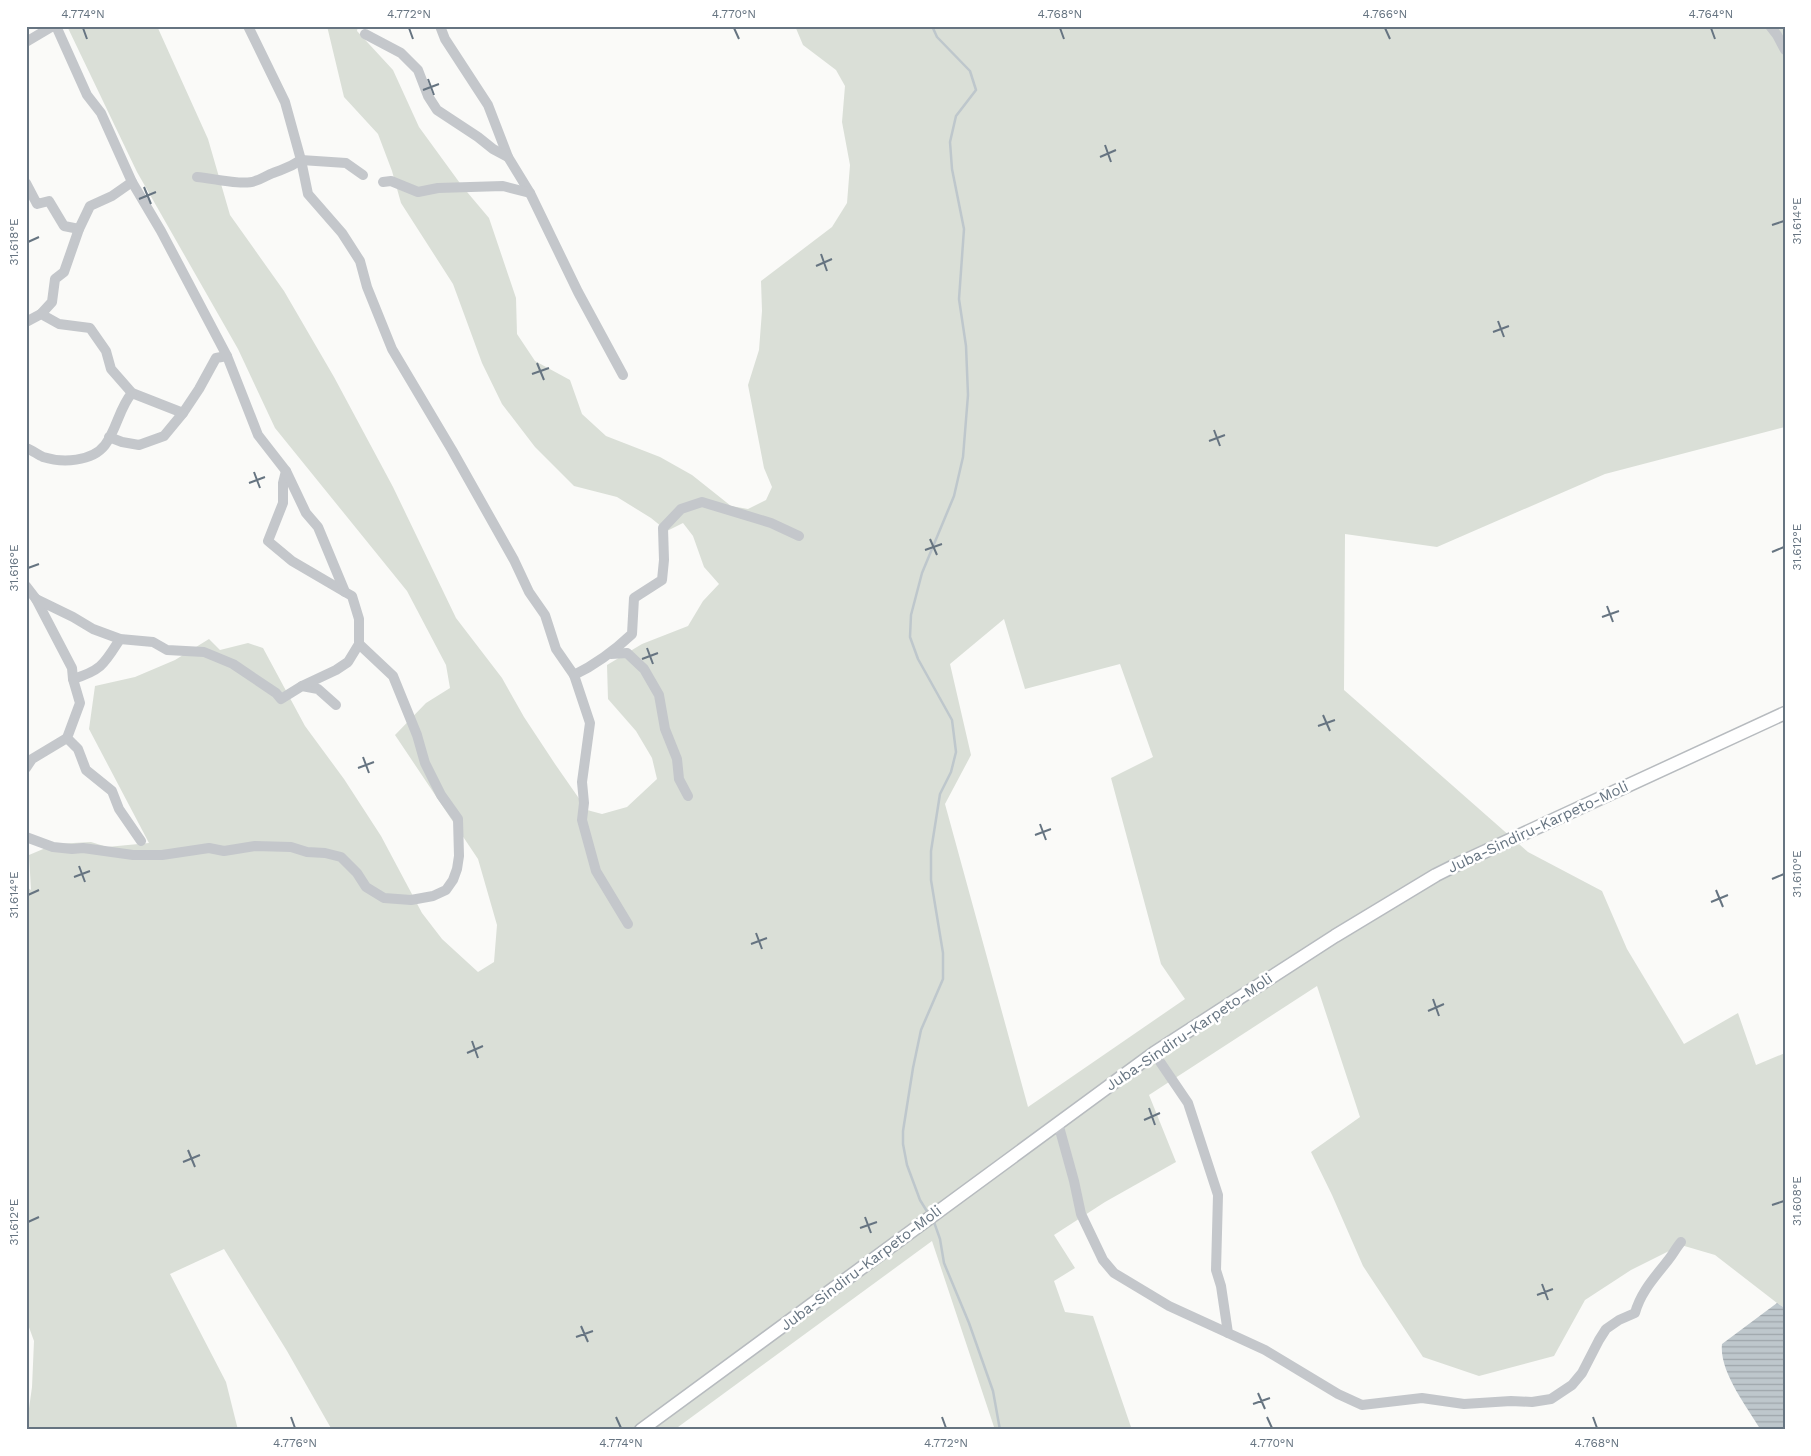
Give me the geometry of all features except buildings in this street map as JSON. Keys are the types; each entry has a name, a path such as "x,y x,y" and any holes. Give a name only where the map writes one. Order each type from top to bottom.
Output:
{"main road":[{"name":"Juba-Sindiru-Karpeto-Moli","path":"641,1430 1154,1053 1335,936 1436,875 1785,713"}],"street":[{"path":"26,42 54,26 86,95 100,113 132,182 161,231 227,356 258,435 286,471 306,513 318,527 345,592"},
{"path":"248,26 284,102 301,160 308,194 342,233 360,261 367,287 392,349 514,560 529,592 545,616 556,648 574,675 590,723 582,782 584,803 582,820 596,871 628,924"},
{"path":"440,26 445,39 488,105 508,157 530,193 574,284 623,375"},
{"path":"1770,26 1778,34 1785,50"},
{"path":"365,34 401,53 418,70 428,96 437,110 493,149 508,157"},
{"path":"197,177 224,179 237,183 254,182 272,173 289,169 301,160 346,163 363,175"},
{"path":"383,182 391,181 418,192 438,188 502,186 530,193"},
{"path":"26,322 42,314 52,302 55,279 64,272 79,229 90,206 112,196 132,182"},
{"path":"26,183 37,204 49,201 64,226 79,229"},
{"path":"42,314 59,324 90,328 106,350 110,369 132,393 183,413"},
{"path":"109,437 139,445 164,436 183,413 199,389 216,358 227,356"},
{"path":"26,448 43,457 69,460 90,456 105,445 126,400 132,393"},
{"path":"36,600 74,617 93,629 120,639 153,642 167,650 204,652 233,664 276,693 281,700 302,686 336,670 348,662 359,644 359,619 352,596 292,561 268,541 283,503 283,483 286,471"},
{"path":"574,675 593,666 611,654 632,634 634,598 662,580 664,560 663,528 681,509 702,502 771,523 799,536"},
{"path":"26,586 36,600 72,668 80,703 68,738 32,759 26,768"},
{"path":"73,679 103,665 120,639"},
{"path":"26,837 53,847 82,848 133,855 162,855 210,848 224,851 255,846 291,847 341,858 357,873 366,887 384,898 411,900 433,896 446,890 453,880 457,869 459,856 458,820 441,796 425,763 393,676 359,644"},
{"path":"611,654 627,653 644,669 659,695 665,729 677,759 679,779 688,796"},
{"path":"302,686 318,689 336,705"},
{"path":"68,738 78,749 86,770 112,791 119,809 142,841"},
{"path":"1154,1053 1188,1103 1218,1195 1216,1270 1221,1286 1228,1333"},
{"path":"1058,1123 1081,1214 1103,1260 1114,1273 1169,1306 1265,1350 1338,1394 1362,1405 1422,1398 1464,1404 1511,1401 1532,1402 1551,1399 1565,1391 1577,1380 1598,1340 1606,1329 1619,1320 1635,1313 1648,1285 1671,1258 1680,1242"}],"shaded area":[{"path":"67,26 157,26 208,139 230,215 284,291 334,377 393,487 456,618 502,678 524,717 587,810 602,814 627,807 657,779 652,758 636,731 608,699 607,665 642,644 688,626 703,601 719,584 704,567 693,536 683,523 667,531 651,518 617,497 574,486 535,447 502,404 482,363 453,284 401,203 392,171 378,134 344,97 327,26 358,26 357,31 393,70 419,127 462,186 489,218 516,298 517,334 535,361 570,380 582,414 606,436 660,457 692,475 731,506 748,509 766,500 772,487 764,468 748,385 759,350 762,311 761,281 832,227 847,203 850,165 842,122 845,86 836,70 803,45 795,26 1785,26 1785,427 1605,474 1437,547 1345,534 1344,690 1528,852 1602,891 1627,949 1684,1044 1738,1013 1756,1065 1785,1053 1785,1308 1715,1255 1681,1245 1631,1270 1585,1300 1554,1356 1479,1376 1423,1357 1363,1266 1311,1152 1360,1117 1317,986 1149,1095 1176,1162 1105,1202 1054,1235 1075,1268 1054,1281 1065,1312 1093,1316 1132,1430 995,1430 932,1241 674,1430 332,1430 287,1351 224,1249 170,1274 226,1382 238,1430 26,1430 32,1387 34,1341 26,1319 26,887 31,890 29,855 55,844 91,842 107,847 149,843 89,729 95,686 135,677 175,660 209,639 220,650 248,643 263,648 305,726 344,779 381,836 422,913 442,939 478,972 494,962 497,925 478,859 395,735 426,703 450,688 446,665 407,591 275,428 238,349 137,172","holes":["1004,619 1025,689 1120,664 1153,757 1111,778 1161,964 1185,999 1028,1107 945,804 971,755 950,664"]},
{"path":"1777,1303 1785,1308 1785,1430 1761,1430 1729,1377 1722,1355 1722,1344"}],"waterway":[{"path":"928,1213 920,1200 907,1165 903,1144 903,1131 921,1030 943,979 943,953 931,880 931,851 940,794 951,772 956,752 952,720 918,659 910,637 911,615 922,573 954,496 963,457 968,395 966,346 959,299 964,229 952,169 950,142 956,116 976,90 970,71 937,37 932,26"},
{"path":"934,1222 940,1239 944,1263 969,1323 993,1391 1000,1430"}]}
